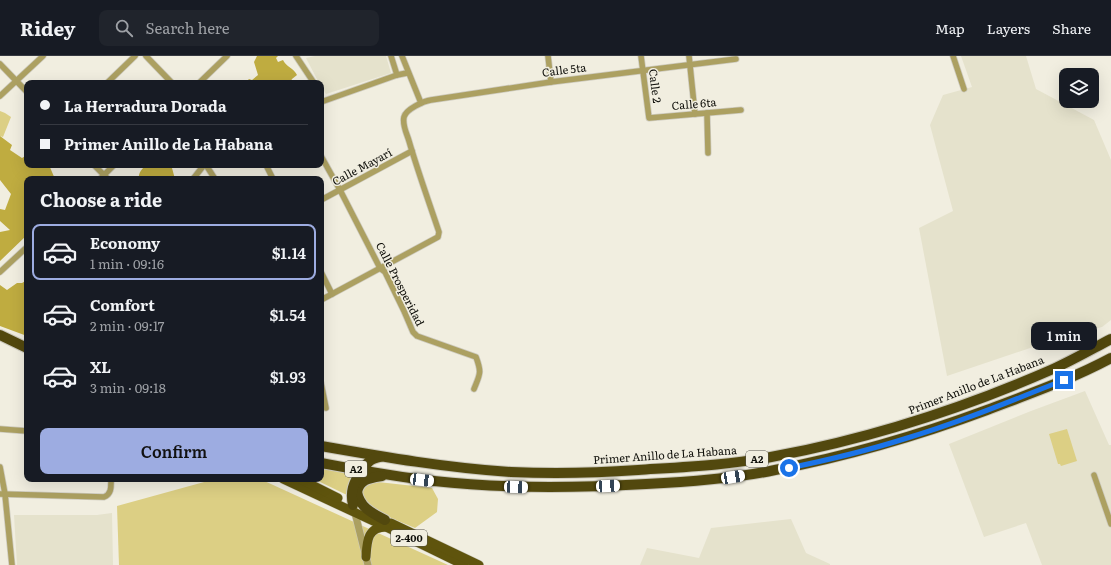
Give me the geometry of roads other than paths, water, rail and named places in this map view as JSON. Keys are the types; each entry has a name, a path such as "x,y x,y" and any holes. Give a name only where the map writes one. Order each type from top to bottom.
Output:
{"highway":[{"path":"0,335 24,346"},
{"name":"Primer Anillo de La Habana","path":"324,447 382,457 468,468 548,473 608,472 729,463 776,456 837,443 900,426 975,400 1054,368 1111,338"},
{"path":"0,342 24,353"},
{"name":"A2","path":"324,464 392,476 480,485 557,487 672,482 733,477 774,471 904,440 1064,380 1111,358"},
{"path":"353,508 351,496 352,488 357,477 368,462 382,457"},
{"path":"353,508 359,485 365,480 392,476"},
{"name":"2-400","path":"290,482 353,508 479,565"},
{"name":"2-400","path":"305,482 353,508"},
{"path":"357,492 359,500 365,508 385,523 370,534 367,542 367,561"},
{"name":"2-400","path":"385,523 464,565"}],"street":[{"path":"0,96 43,56"},
{"path":"110,80 135,56"},
{"path":"146,56 169,80"},
{"path":"202,80 227,56"},
{"path":"296,56 312,80"},
{"path":"391,56 397,75"},
{"path":"324,298 438,237 439,232 404,125 406,113 421,103 407,73 402,56"},
{"path":"548,56 551,82"},
{"name":"Calle 2","path":"641,56 649,118"},
{"path":"689,56 695,114"},
{"path":"953,56 964,90"},
{"name":"Calle 5ta","path":"421,103 431,100 551,82 736,59"},
{"path":"0,64 24,89"},
{"path":"324,101 397,75 407,73"},
{"name":"Calle 6ta","path":"649,118 741,110"},
{"path":"707,113 708,153"},
{"name":"Calle Mayarí","path":"324,198 412,151"},
{"name":"Calle Prosperidad","path":"324,161 380,268 385,272 414,334 476,357 481,368 480,375 474,389"},
{"path":"96,168 102,176"},
{"path":"106,176 112,168"},
{"path":"196,176 202,168"},
{"path":"0,272 24,250"},
{"path":"324,278 332,294"},
{"path":"324,398 326,408"},
{"path":"0,429 24,431"},
{"path":"0,467 2,494 12,565"},
{"path":"1094,475 1111,524"},
{"path":"2,494 104,497 110,492 111,482"},
{"path":"353,508 367,561"}]}
